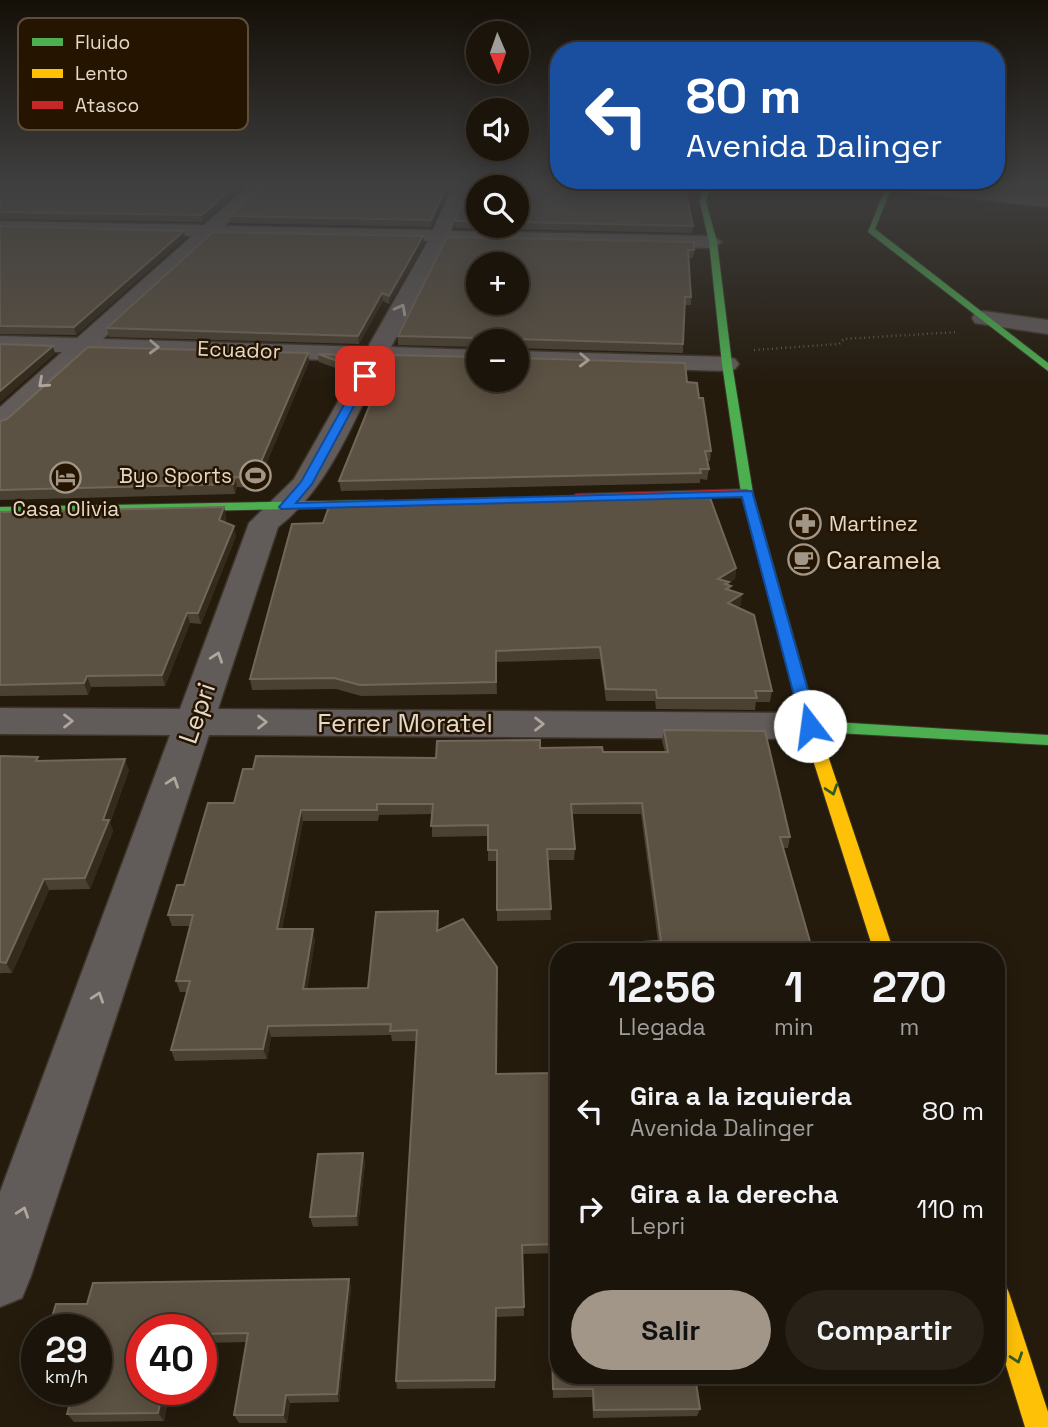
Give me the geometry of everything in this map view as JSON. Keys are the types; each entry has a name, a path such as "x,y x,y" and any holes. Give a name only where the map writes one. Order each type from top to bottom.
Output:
{"street":[{"path":"0,421 188,251"},
{"name":"Lepri","path":"0,1276 264,523 285,507 306,484 432,251"},
{"path":"714,251 726,358 747,493 810,726 881,943"},
{"path":"898,251 1048,368"},
{"path":"991,324 1048,327"},
{"name":"Ecuador","path":"0,343 466,357"},
{"path":"529,358 726,358"},
{"path":"557,499 747,493"},
{"path":"0,511 394,503"},
{"name":"Ferrer Moratel","path":"0,721 810,726"},
{"path":"810,726 1048,740"},
{"path":"1005,1321 1039,1427"}],"path":[{"path":"726,358 839,344 844,339 991,324"}],"building":[{"path":"0,251 162,251 74,327 0,326"},
{"path":"192,251 415,251 389,296 382,293 358,336 107,328"},
{"path":"440,251 688,251 691,297 685,297 683,344 529,339 529,329 466,329 466,338 398,336"},
{"path":"0,344 53,346 0,391"},
{"path":"88,347 308,353 254,478 235,477 233,484 0,490 0,421 7,419"},
{"path":"318,354 348,355 343,363"},
{"path":"390,355 466,357 466,392 529,392 529,358 685,363 687,382 697,383 699,398 703,398 711,451 705,451 709,469 700,469 701,473 339,481"},
{"path":"709,495 736,568 718,579 729,582 725,584 731,586 726,589 742,594 728,603 754,615 772,691 755,691 757,698 657,698 656,690 606,689 600,647 496,651 496,682 360,685 334,678 250,679 292,524 323,523 330,504"},
{"path":"224,507 219,520 234,526 198,613 187,613 162,675 87,676 84,683 0,685 0,512"},
{"path":"664,730 765,731 790,837 780,837 810,943 643,943 661,941 642,803 571,804 575,849 547,849 551,909 497,910 497,850 488,850 488,825 431,826 433,804 377,804 377,810 301,810 277,929 313,929 303,989 368,988 376,912 438,911 437,931 463,919 497,967 496,1074 550,1073 550,1244 522,1245 524,1307 496,1308 495,1380 396,1381 417,1030 390,1031 391,1024 268,1026 263,1049 171,1050 190,981 176,981 193,915 168,915 177,885 184,885 208,803 234,803 243,769 253,769 256,756 436,758 437,741 540,740 540,748 602,747 603,752 668,752"},
{"path":"0,756 38,757 36,761 125,759 103,820 109,820 85,878 44,879 6,963 0,962"},
{"path":"363,1153 356,1216 310,1217 318,1154"},
{"path":"349,1279 337,1394 286,1395 283,1415 234,1415 248,1333 217,1334 217,1314 126,1314 126,1405 160,1405 158,1413 67,1414 70,1405 112,1405 112,1314 53,1314 56,1304 87,1304 93,1283"},
{"path":"553,1384 696,1384 700,1409 594,1410 593,1389 553,1389"}],"traffic: fast":[{"path":"714,251 727,364 747,493 814,738"},
{"path":"897,251 1048,368"},
{"path":"0,511 383,504"},
{"path":"810,726 1048,740"}],"traffic: slow":[{"path":"814,738 881,943"},
{"path":"1005,1321 1039,1427"}],"traffic: jam":[{"path":"576,498 747,493"}],"place":[{"name":"Byo Sports","path":"255,476"},
{"name":"Casa Olivia","path":"66,477"},
{"name":"Martinez","path":"806,524"},
{"name":"Caramela","path":"803,560"}],"route":[{"path":"365,376 306,484 285,507 747,493 810,726"}]}
